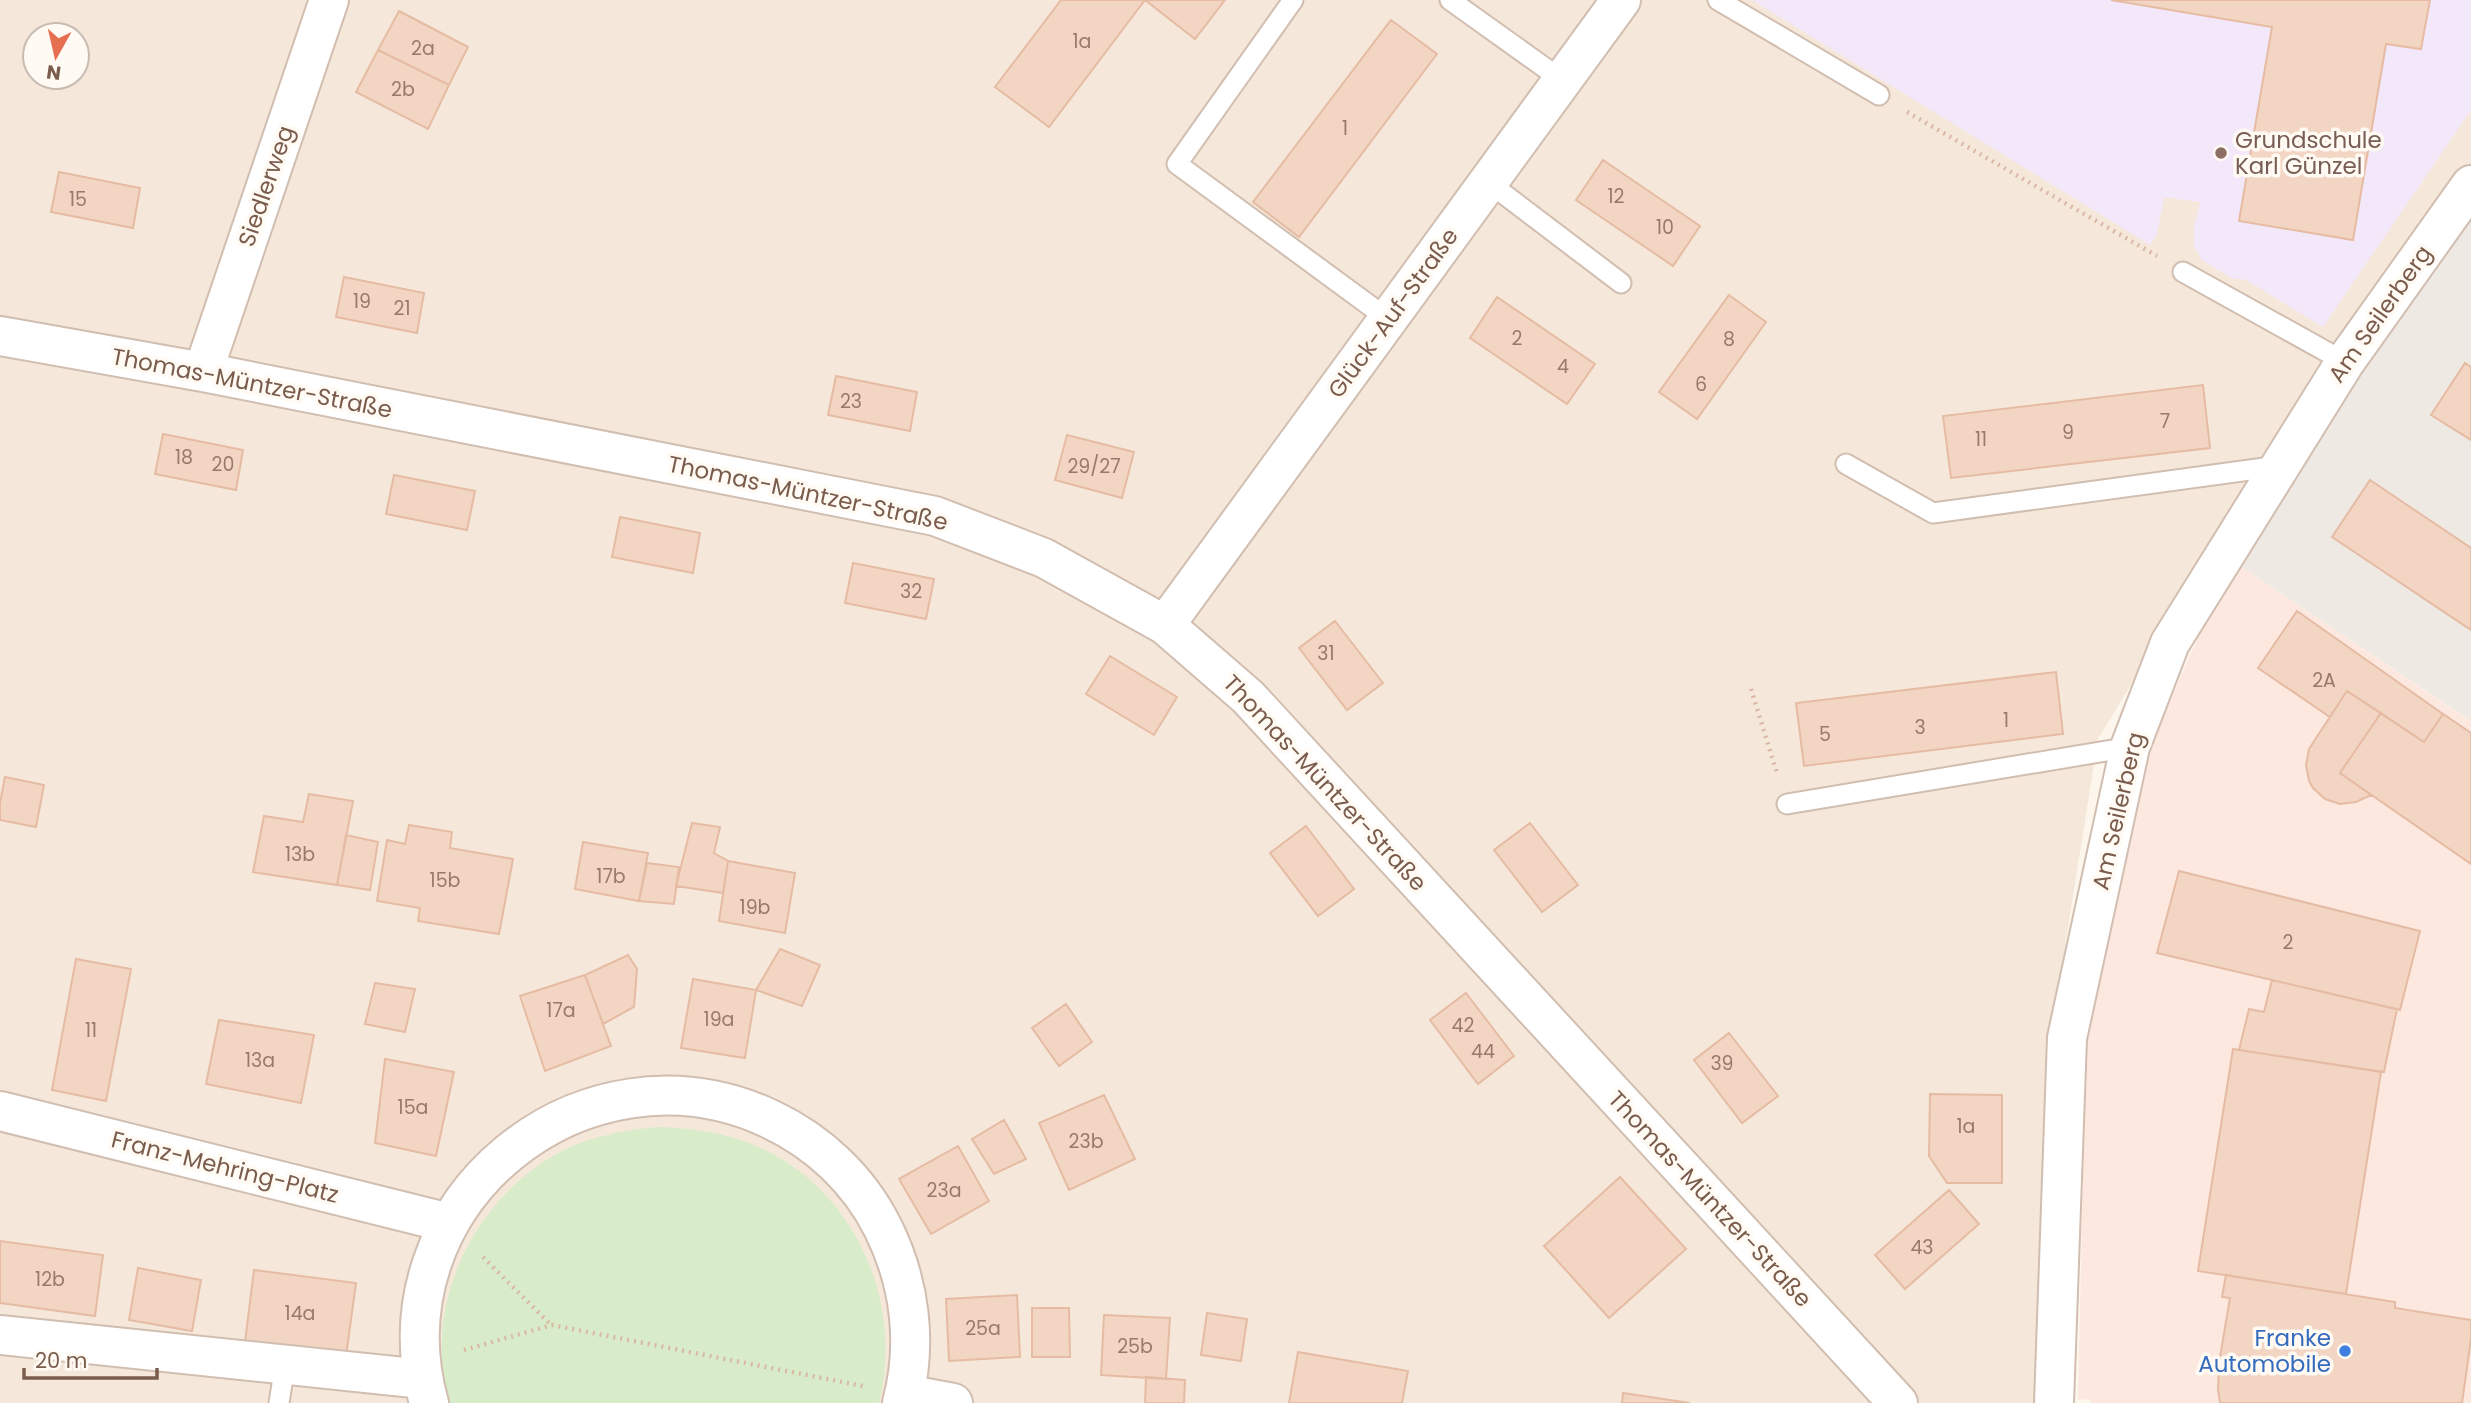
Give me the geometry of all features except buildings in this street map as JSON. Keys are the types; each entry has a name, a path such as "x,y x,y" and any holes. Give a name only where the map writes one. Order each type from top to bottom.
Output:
{"street":[{"name":"Siedlerweg","path":"203,372 329,0"},
{"name":"Glück-Auf-Straße","path":"1165,625 1621,0"},
{"name":"Am Seilerberg","path":"2054,1403 2067,1038 2130,747 2170,643 2345,362 2471,185"},
{"name":"Thomas-Müntzer-Straße","path":"0,337 203,372 935,516 1044,558 1165,625 1248,697 1898,1403"},
{"path":"0,1335 424,1381 423,1304 437,1249 449,1223 472,1189 500,1159 544,1127 595,1105 636,1097 677,1095 731,1104 757,1113 805,1138 849,1177 878,1219 891,1244 907,1296 911,1351 904,1399 953,1403"},
{"name":"Franz-Mehring-Platz","path":"0,1111 449,1223"}],"lane":[{"path":"1293,0 1177,164 1388,319"},
{"path":"1450,0 1562,80"},
{"path":"1718,0 1879,95"},
{"path":"1488,182 1621,283"},
{"path":"2183,272 2345,362"},
{"path":"1846,464 1933,513 2280,466"},
{"path":"1787,804 2130,747"},
{"path":"279,1403 285,1365"}],"path":[{"path":"1879,95 2183,272"},
{"path":"1751,689 1787,804"},
{"path":"449,1223 552,1325 904,1399"},
{"path":"424,1381 552,1325"}],"shaded area":[{"path":"0,0 2471,0 2471,170 2195,580 2098,739 2050,1041 2040,1403 0,1403"},
{"name":"Grundschule Karl Günzel","path":"1752,0 2471,0 2471,110 2323,327 2246,280 2231,278 2202,260 2194,246 2194,227 2200,202 2164,197 2157,235 2150,245"},
{"path":"2471,218 2471,714 2468,719 2232,560"},
{"path":"2232,560 2467,719 2471,714 2471,1403 2091,1403 2090,1400 2078,1399 2086,1042 2126,824 2151,744"}],"green space":[{"path":"657,1127 710,1132 761,1148 794,1167 823,1192 847,1222 865,1254 878,1290 884,1327 885,1365 879,1403 449,1403 442,1367 442,1331 449,1295 460,1261 477,1230 499,1201 525,1176 555,1155 604,1136"}],"place":[{"name":"Grundschule Karl Günzel","path":"2221,153"},
{"name":"Franke Automobile","path":"2345,1351"}]}
